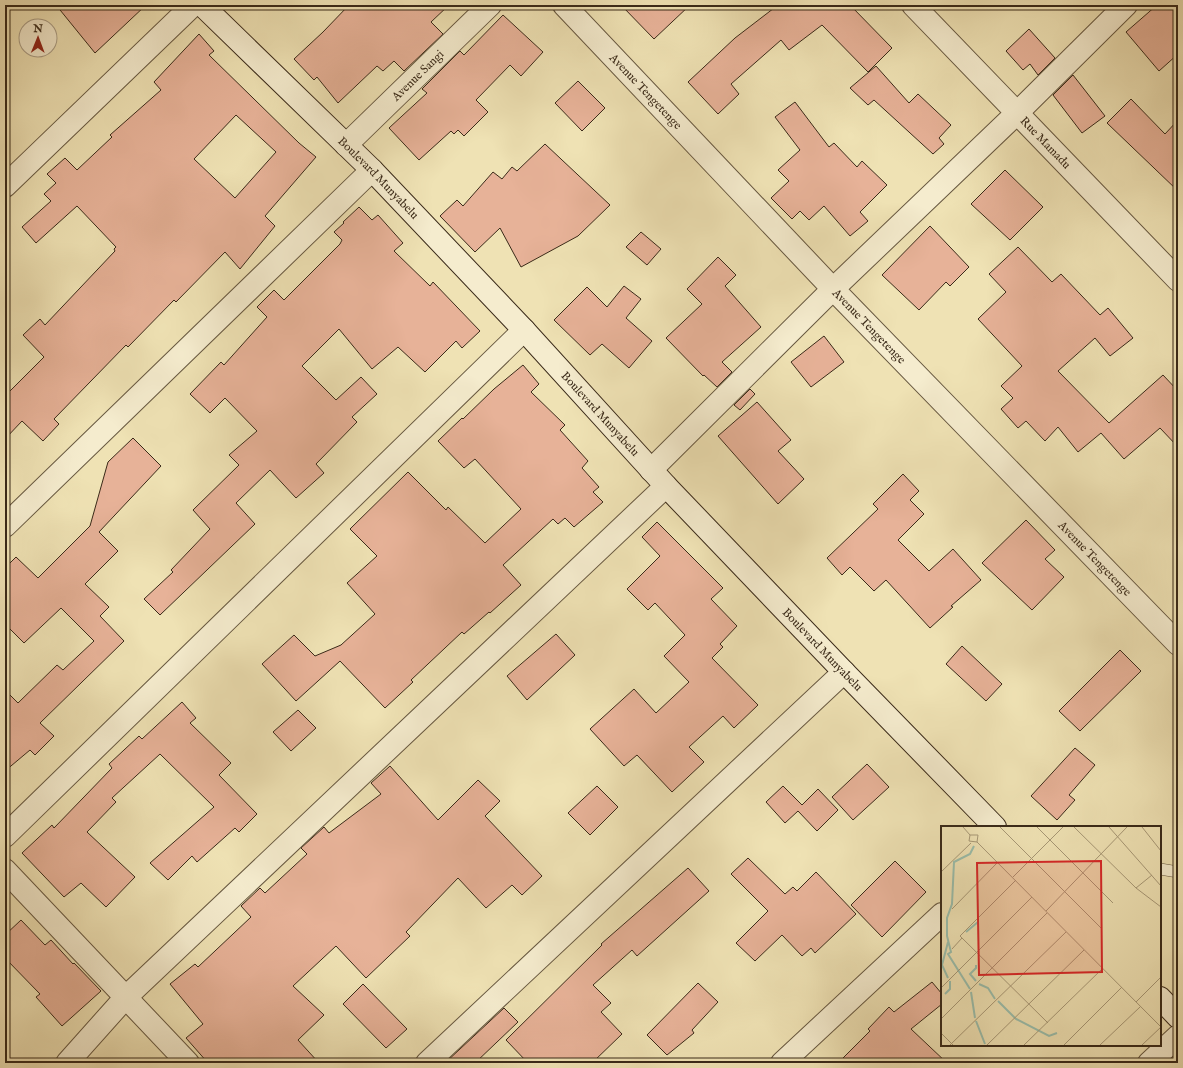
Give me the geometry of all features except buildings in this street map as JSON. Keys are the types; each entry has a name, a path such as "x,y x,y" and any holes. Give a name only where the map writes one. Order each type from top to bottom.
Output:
{"street":[{"path":"5,186 193,5"},
{"name":"Boulevard Munyabelu","path":"202,5 372,170 524,330 666,486 994,826"},
{"name":"Avenue Sangi","path":"346,145 490,5"},
{"name":"Avenue Tengetenge","path":"564,5 833,289 1178,644"},
{"name":"Rue Mamadu","path":"913,5 1178,280"},
{"path":"651,470 833,289 1126,5"},
{"path":"5,526 372,170"},
{"path":"5,836 524,330"},
{"path":"67,1063 125,998 666,486"},
{"path":"427,1063 844,672"},
{"path":"5,870 188,1063"},
{"path":"782,1063 941,915"},
{"path":"1161,999 1178,1017"},
{"path":"1149,1063 1178,1036"}],"lane":[{"path":"1161,869 1178,872"}]}
